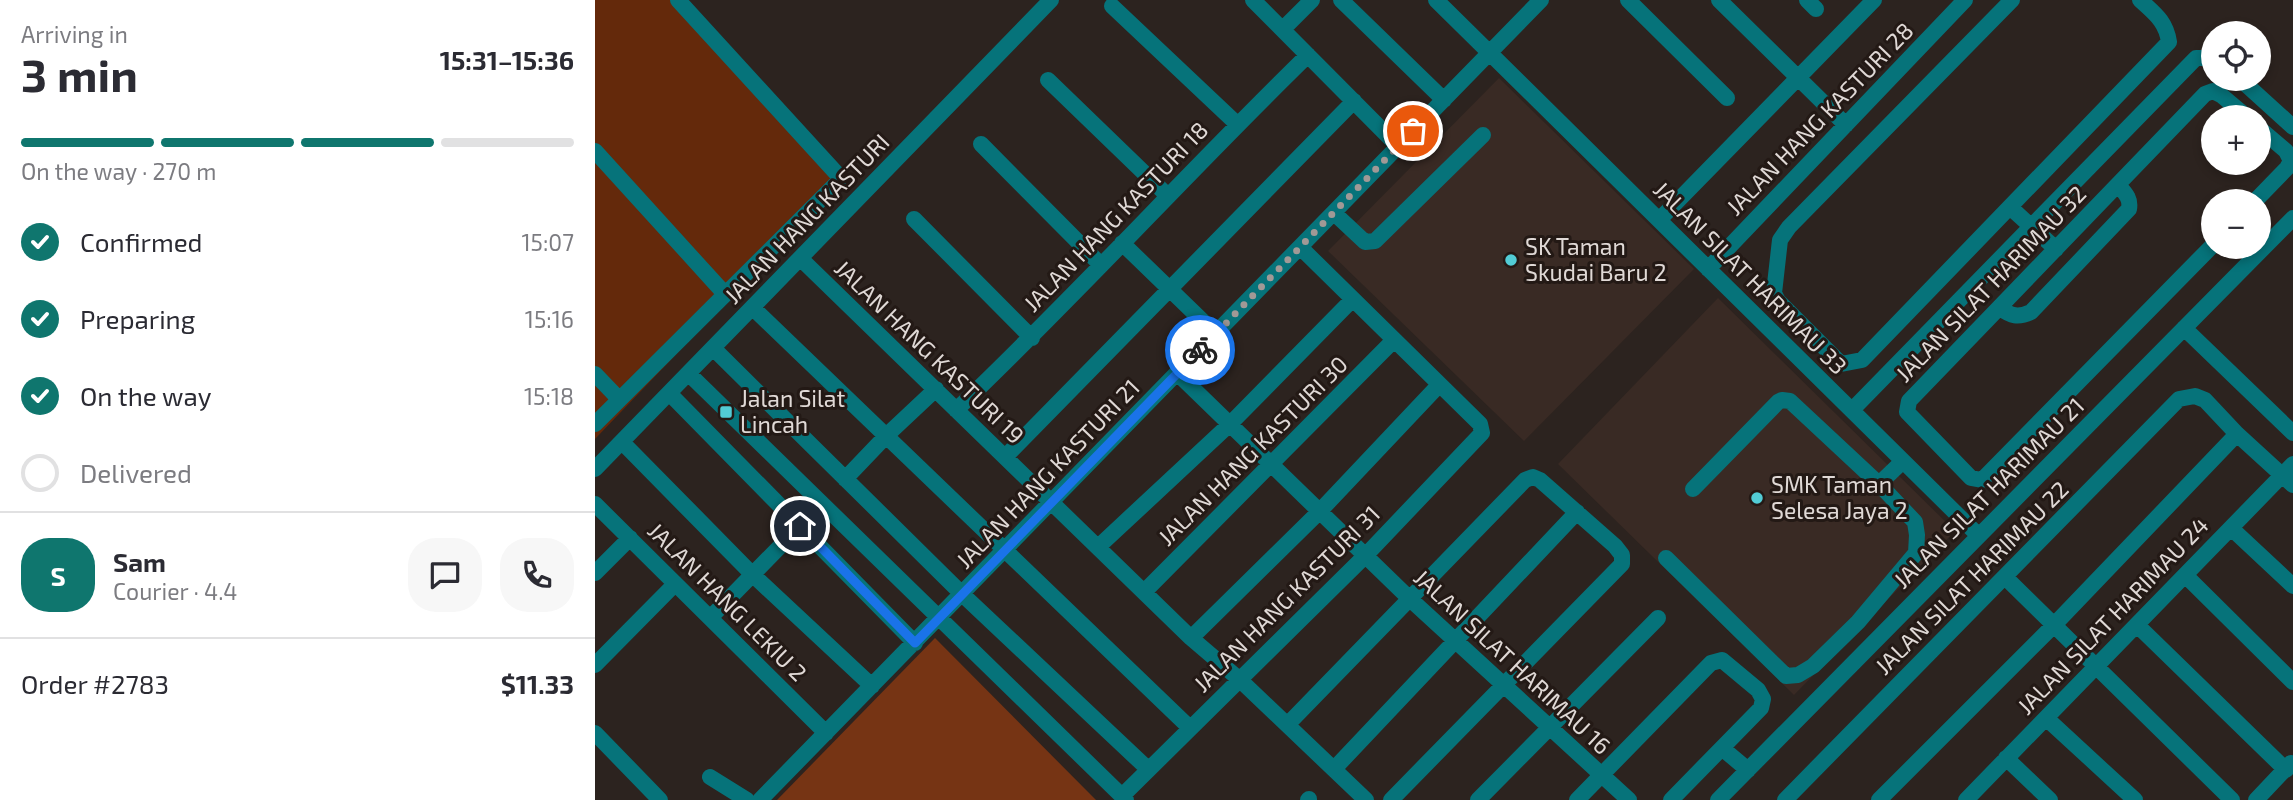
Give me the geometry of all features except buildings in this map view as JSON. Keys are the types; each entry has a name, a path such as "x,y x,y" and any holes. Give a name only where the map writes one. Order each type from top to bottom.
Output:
{"street":[{"path":"595,424 838,182 838,175 678,0"},
{"name":"JALAN HANG KASTURI","path":"595,469 1051,0"},
{"path":"1253,0 1398,146"},
{"path":"1283,29 1313,0"},
{"path":"1341,0 1444,100"},
{"name":"JALAN SILAT HARIMAU 33","path":"1436,0 1979,536"},
{"name":"JALAN HANG KASTURI 21","path":"761,800 1541,0"},
{"path":"1628,0 1727,97"},
{"path":"1719,0 1846,125"},
{"path":"1659,220 1874,0"},
{"name":"JALAN HANG KASTURI 28","path":"1708,269 1965,0"},
{"path":"2013,0 1780,240 1774,293 1777,301 1841,364 1862,360 2169,42 2163,21 2140,0"},
{"path":"1112,6 1237,124"},
{"name":"JALAN HANG KASTURI 18","path":"956,410 1032,338 1237,124 1308,55"},
{"path":"1852,410 2196,58 2201,58"},
{"path":"1048,80 1168,196"},
{"name":"JALAN SILAT HARIMAU 32","path":"2201,257 1985,478 1978,481 1971,478 1909,415 1906,408 1909,401 2205,94 2213,91 2233,105"},
{"path":"2253,91 2293,127"},
{"path":"1006,457 1354,101"},
{"path":"1334,213 1365,242 1375,241 1483,135"},
{"path":"2267,189 2291,160 2286,150 2271,138"},
{"path":"981,144 1101,265"},
{"path":"595,151 725,294"},
{"path":"2000,308 2010,315 2022,316 2031,312 2120,219 2129,209 2130,202 2117,185"},
{"path":"2011,208 2056,249"},
{"name":"JALAN SILAT HARIMAU 21","path":"1718,800 2293,218"},
{"path":"914,219 1032,338"},
{"path":"1122,243 1216,334"},
{"path":"1191,638 1319,513 1439,385 1300,247"},
{"name":"JALAN HANG KASTURI 19","path":"801,259 1191,638 1239,678 1366,800"},
{"path":"1098,547 1230,424 1352,300"},
{"path":"753,308 1190,728"},
{"path":"2184,328 2293,433"},
{"name":"JALAN HANG KASTURI 30","path":"1144,592 1393,341"},
{"path":"714,349 962,594 1148,769"},
{"path":"595,373 619,400"},
{"name":"JALAN SILAT HARIMAU 16","path":"1177,373 1410,599 1629,800"},
{"path":"689,374 1124,798"},
{"name":"JALAN HANG KASTURI 31","path":"1124,798 1148,769 1365,556 1482,433 1480,424 1439,385"},
{"path":"845,479 936,389"},
{"path":"670,394 915,643"},
{"name":"JALAN SILAT HARIMAU 22","path":"1785,800 2179,400 2195,396 2205,400 2237,434"},
{"path":"1666,558 1786,676 1798,675 1813,666 1858,622 1916,553 1915,522 1879,484 1790,401 1778,402 1693,489"},
{"path":"1878,800 2054,625 2237,434 2290,475"},
{"path":"622,442 752,574 872,686"},
{"path":"1879,484 1903,461"},
{"name":"JALAN SILAT HARIMAU 24","path":"1966,800 2231,528 2290,475"},
{"path":"1288,724 1529,478 1540,480 1615,546 1622,555 1622,564 1391,800"},
{"name":"JALAN HANG LEKIU 2","path":"595,504 826,733"},
{"path":"1333,769 1577,512"},
{"path":"710,618 800,526"},
{"path":"2231,528 2293,586"},
{"path":"595,573 630,538"},
{"path":"2185,575 2293,682"},
{"path":"2005,577 2232,800"},
{"path":"595,664 675,584"},
{"path":"1478,800 1658,618"},
{"path":"2137,625 2289,766 2256,800"},
{"path":"1577,800 1714,660 1726,663 1758,690 1763,699 1761,708 1671,800"},
{"path":"2046,718 2134,800"},
{"path":"595,733 660,800"},
{"path":"1723,749 1748,770"},
{"path":"2006,758 2050,800"},
{"path":"710,777 747,800"}],"shaded area":[{"path":"595,0 685,0 845,178 595,439"},
{"name":"SK Taman Skudai Baru 2","path":"1499,78 1694,269 1524,441 1328,251"},
{"name":"SMK Taman Selesa Jaya 2","path":"1718,298 1955,531 1794,695 1558,464"},
{"path":"935,638 1096,800 777,800"}],"way so far":[{"path":"1200,350 1413,131"}],"place":[{"name":"SK Taman Skudai Baru 2","path":"1511,260"},
{"name":"Jalan Silat Lincah","path":"726,412"},
{"name":"SMK Taman Selesa Jaya 2","path":"1757,498"}],"route":[{"path":"800,526 915,643 1200,350"}]}
